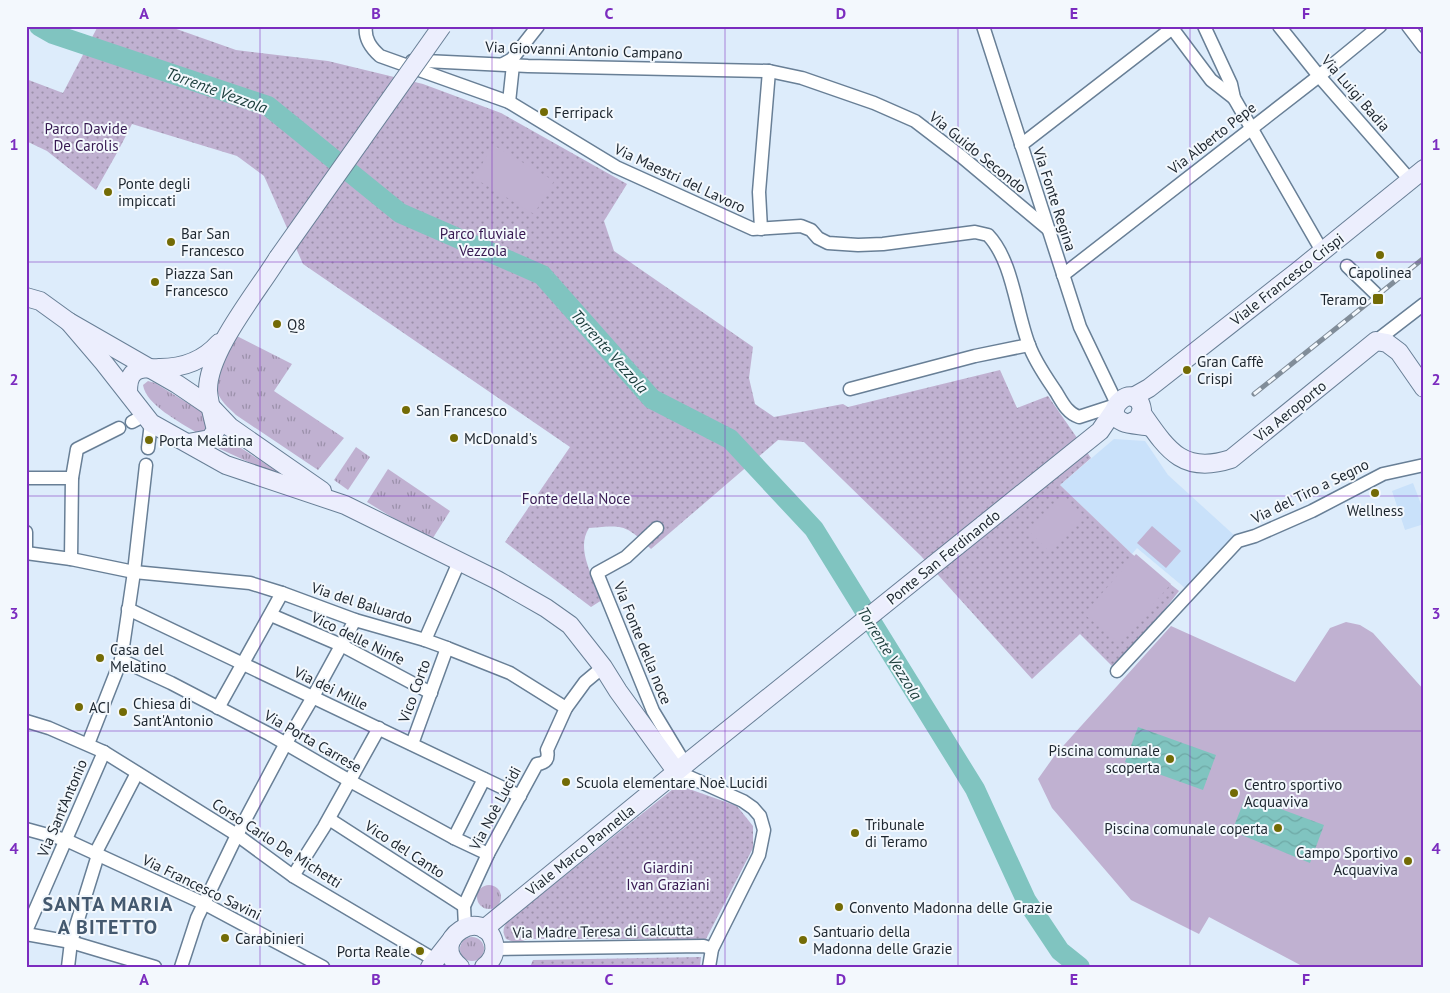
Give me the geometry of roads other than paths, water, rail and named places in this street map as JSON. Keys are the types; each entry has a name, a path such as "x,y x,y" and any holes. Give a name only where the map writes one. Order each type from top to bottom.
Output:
{"street":[{"name":"Via Maestri del Lavoro","path":"366,26 366,39 380,56 509,102 616,167 752,229 801,226 828,243 858,245 883,244 975,232 988,235 1001,253 1029,345 1065,406 1074,415 1083,416 1129,410"},
{"path":"188,443 210,438 216,430 208,390 214,361 229,332 278,258 442,26"},
{"path":"509,102 511,61 538,26"},
{"path":"1204,26 1230,84 1234,98 1322,251"},
{"name":"Via Luigi Badia","path":"1279,26 1319,76 1410,180"},
{"name":"Via Alberto Pepe","path":"1063,275 1319,76 1380,26"},
{"path":"1408,26 1424,47"},
{"path":"1020,145 1173,27 1211,80 1234,98"},
{"name":"Via Fonte Regina","path":"987,28 1020,145 1080,327 1106,378 1129,410"},
{"name":"Via Giovanni Antonio Campano","path":"398,62 425,60 511,61 528,66 769,72"},
{"path":"761,229 759,192 769,72"},
{"name":"Via Guido Secondo","path":"769,72 811,82 874,103 915,121 962,157 1048,229"},
{"name":"Viale Francesco Crispi","path":"1129,410 1149,388 1424,169"},
{"path":"1347,266 1375,293"},
{"path":"26,298 40,302 69,322 152,369 211,407 230,426 338,502"},
{"name":"Via Aeroporto","path":"1129,410 1168,449 1181,459 1198,464 1218,463 1231,458 1424,304"},
{"path":"69,322 128,392 143,420 148,448"},
{"path":"128,392 128,382 135,372 173,367 199,360 211,352 229,332"},
{"path":"1376,341 1387,343 1399,352 1424,388"},
{"path":"850,389 975,356 1029,345"},
{"name":"Ponte San Ferdinando","path":"684,765 1100,431 1129,410"},
{"path":"143,420 226,465 338,502 497,580 546,608 570,625 602,667 684,765 743,801 760,816 764,830 762,843 758,855 712,949 710,967"},
{"path":"71,559 72,478 77,449 119,428"},
{"path":"88,744 121,660 134,572 146,465"},
{"name":"Via del Tiro a Segno","path":"1118,671 1238,541 1312,511 1383,474 1424,465"},
{"path":"26,478 72,478"},
{"name":"Via Fonte della noce","path":"657,528 626,557 597,573 653,712 684,765"},
{"path":"26,532 26,554"},
{"name":"Via del Baluardo","path":"26,554 71,559 134,572 250,583 355,620 447,648 510,673 566,708"},
{"path":"425,640 459,562"},
{"path":"218,708 282,593"},
{"name":"Via dei Mille","path":"128,609 520,796"},
{"name":"Vico delle Ninfe","path":"271,615 341,646 431,693"},
{"path":"181,967 197,918 237,835 355,620"},
{"name":"Vico Corto","path":"412,744 447,648"},
{"name":"Via Porta Carrese","path":"121,660 286,743 350,781 454,838 488,854"},
{"name":"Via Noè Lucidi","path":"465,927 464,906 488,854 537,764 549,762 547,750 566,708 585,682 602,667"},
{"name":"Corso Carlo De Michetti","path":"26,722 49,728 104,752 237,835 293,876 445,964"},
{"path":"293,876 329,819 379,728"},
{"name":"Via Sant'Antonio","path":"26,932 104,752"},
{"name":"Viale Marco Pannella","path":"484,929 684,765"},
{"path":"68,967 71,942 96,854 137,773"},
{"path":"454,838 484,778"},
{"name":"Vico del Canto","path":"329,819 464,906"},
{"name":"Via Francesco Savini","path":"26,829 66,840 205,904 322,967"},
{"path":"445,964 452,939 457,932 465,927 475,926 484,929 492,937 495,949 492,958 484,967"},
{"path":"26,932 71,942 156,967"},
{"name":"Via Madre Teresa di Calcutta","path":"495,949 704,946 712,949"}],"water":[{"name":"Piscina comunale scoperta","path":"1138,727 1216,755 1203,790 1125,762"},
{"name":"Piscina comunale coperta","path":"1246,796 1324,825 1310,863 1232,831"}],"waterway":[{"name":"Torrente Vezzola","path":"39,26 53,34 268,106 400,213 542,275 652,399 730,439 814,529 975,789 1026,900 1060,951 1080,967"}],"railway":[{"path":"1254,394 1424,258"}],"place":[{"name":"Ferripack","path":"544,112"},
{"name":"Ponte degli impiccati","path":"108,192"},
{"name":"Bar San Francesco","path":"171,242"},
{"name":"Capolinea","path":"1380,255"},
{"name":"Piazza San Francesco","path":"155,282"},
{"name":"Teramo","path":"1378,299"},
{"name":"Q8","path":"277,324"},
{"name":"Gran Caffè Crispi","path":"1187,370"},
{"name":"San Francesco","path":"406,410"},
{"name":"McDonald's","path":"454,438"},
{"name":"Porta Melatina","path":"149,440"},
{"name":"Wellness","path":"1375,493"},
{"name":"Casa del Melatino","path":"100,658"},
{"name":"ACI","path":"79,707"},
{"name":"Chiesa di Sant'Antonio","path":"123,712"},
{"name":"Piscina comunale scoperta","path":"1170,759"},
{"name":"Scuola elementare Noè Lucidi","path":"566,782"},
{"name":"Centro sportivo Acquaviva","path":"1234,793"},
{"name":"Piscina comunale coperta","path":"1278,828"},
{"name":"Tribunale di Teramo","path":"855,833"},
{"name":"Campo Sportivo Acquaviva","path":"1408,861"},
{"name":"Convento Madonna delle Grazie","path":"839,907"},
{"name":"Carabinieri","path":"225,938"},
{"name":"Santuario della Madonna delle Grazie","path":"803,940"},
{"name":"Porta Reale","path":"420,951"}],"district":[{"name":"SANTA MARIA A BITETTO","path":"108,916"}],"park label":[{"name":"Parco Davide De Carolis","path":"86,136"},
{"name":"Parco fluviale Vezzola","path":"483,242"},
{"name":"Fonte della Noce","path":"576,498"},
{"name":"Giardini Ivan Graziani","path":"668,876"}]}
